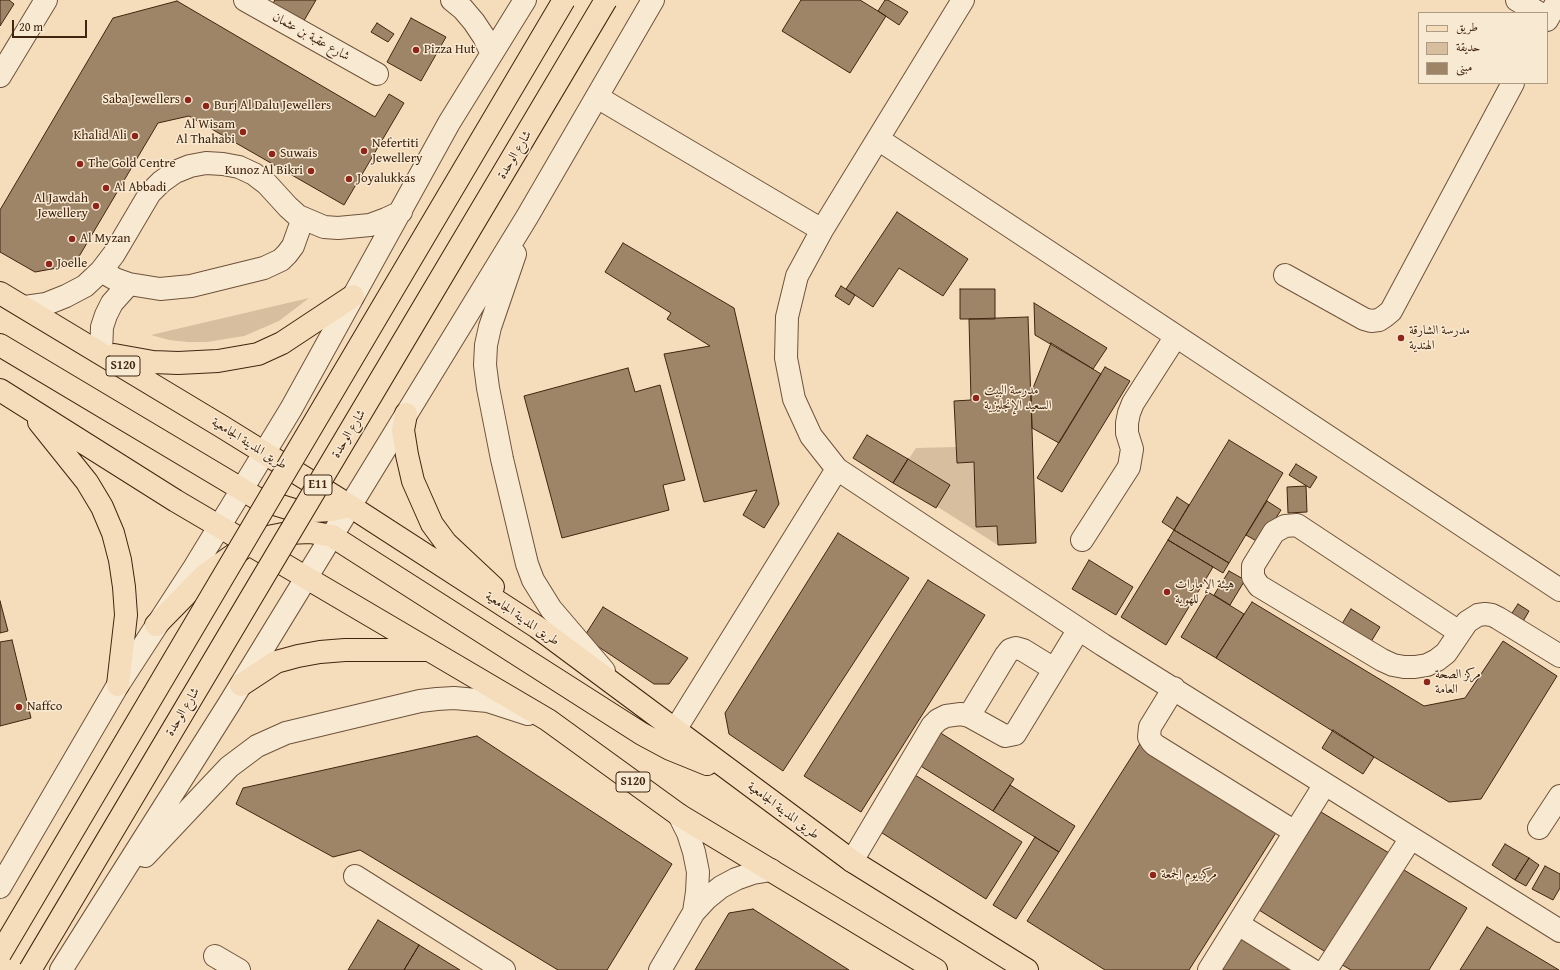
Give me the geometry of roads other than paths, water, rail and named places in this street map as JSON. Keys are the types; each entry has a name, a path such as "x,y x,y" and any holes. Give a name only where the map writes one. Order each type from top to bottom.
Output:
{"main road":[{"name":"E11","path":"0,954 564,0"},
{"name":"شارع الوحدة","path":"30,970 606,0"},
{"name":"طريق المدينة الجامعية","path":"0,293 101,353 350,506 536,628 852,862 1027,970"},
{"path":"101,353 153,362 178,363 218,361 258,354 282,343 353,296"},
{"path":"0,345 258,499 294,510 326,510 350,506"},
{"name":"S120","path":"0,390 219,526 548,720 679,815 936,970"},
{"path":"28,408 87,482 102,507 113,533 120,560 126,615 118,685"},
{"path":"406,414 403,430 407,455 414,481 432,524 446,543 536,628"},
{"path":"156,625 205,575 249,544 268,537 288,533 310,532 332,536 642,734 699,761 729,770"},
{"path":"241,685 276,662 298,656 320,652 346,650 428,650"}],"street":[{"path":"0,76 46,0"},
{"name":"شارع عقبة بن عثمان","path":"245,0 377,74"},
{"path":"452,0 463,9 474,22 484,37 491,52"},
{"path":"0,886 118,685 242,490 291,409 449,123 491,52 525,0"},
{"path":"61,970 241,685 527,217 653,0"},
{"path":"963,0 822,230 797,276 787,317 786,358 794,399 811,436 837,469 1079,629 1560,932"},
{"path":"1517,0 1544,12"},
{"path":"1285,275 1364,319 1371,321 1379,320 1391,311 1512,84"},
{"path":"596,97 822,230"},
{"path":"878,139 1560,590"},
{"path":"25,307 46,304 85,286 101,271 114,254 150,193 170,175 190,166 206,163 223,164 254,174 267,184 288,207 303,218 324,227 354,228 370,225 401,212"},
{"path":"527,217 490,327 486,344 485,365 488,388 502,460 527,564 534,580 551,609 617,688"},
{"path":"101,271 129,284 160,289 191,286 273,265 287,254 293,246 303,218"},
{"path":"101,353 102,327 106,315 112,303 129,284"},
{"path":"1082,540 1129,467 1132,449 1127,433 1129,413 1133,403 1176,336"},
{"path":"675,730 837,469"},
{"path":"1459,632 1297,526 1285,526 1274,532 1253,566 1253,577 1259,586 1382,660 1393,665 1415,667 1427,665 1437,660 1446,653 1459,632 1472,618 1478,615 1492,615 1560,656"},
{"path":"852,862 932,726 938,720 946,716 962,714 969,716 1005,736 1015,734 1079,629"},
{"path":"969,716 1010,650 1016,648 1023,650 1054,669"},
{"path":"1174,688 1150,727 1149,737 1152,742 1295,832"},
{"path":"110,893 228,767 257,746 273,738 286,733 405,704 437,698 488,701 548,720"},
{"path":"1209,970 1325,784"},
{"path":"1539,828 1560,796"},
{"path":"679,815 690,839 698,872 694,912"},
{"path":"1326,970 1411,838"},
{"path":"660,970 694,912 706,899 721,887 736,879 753,873 771,870"},
{"path":"355,876 504,970"},
{"path":"1238,924 1312,970"},
{"path":"215,956 239,970"}],"place":[{"name":"Pizza Hut","path":"416,50"},
{"name":"Saba Jewellers","path":"188,100"},
{"name":"Burj Al Dalu Jewellers","path":"206,106"},
{"name":"Al Wisam Al Thahabi","path":"243,132"},
{"name":"Khalid Ali","path":"135,136"},
{"name":"Nefertiti Jewellery","path":"364,151"},
{"name":"Suwais","path":"272,154"},
{"name":"The Gold Centre","path":"80,164"},
{"name":"Kunoz Al Bikri","path":"311,171"},
{"name":"Joyalukkas","path":"349,179"},
{"name":"Al Abbadi","path":"106,188"},
{"name":"Al Jawdah Jewellery","path":"96,206"},
{"name":"Al Myzan","path":"72,239"},
{"name":"Joelle","path":"49,264"},
{"name":"مدرسة الشارقة الهندية","path":"1401,338"},
{"name":"مدرسة البيت السعيد الإنجليزية","path":"976,398"},
{"name":"هيئة الإمارات للهوية","path":"1167,592"},
{"name":"مركز الصحة العامة","path":"1427,682"},
{"name":"Naffco","path":"19,707"},
{"name":"مركز يوم الجمعة","path":"1153,875"}]}
